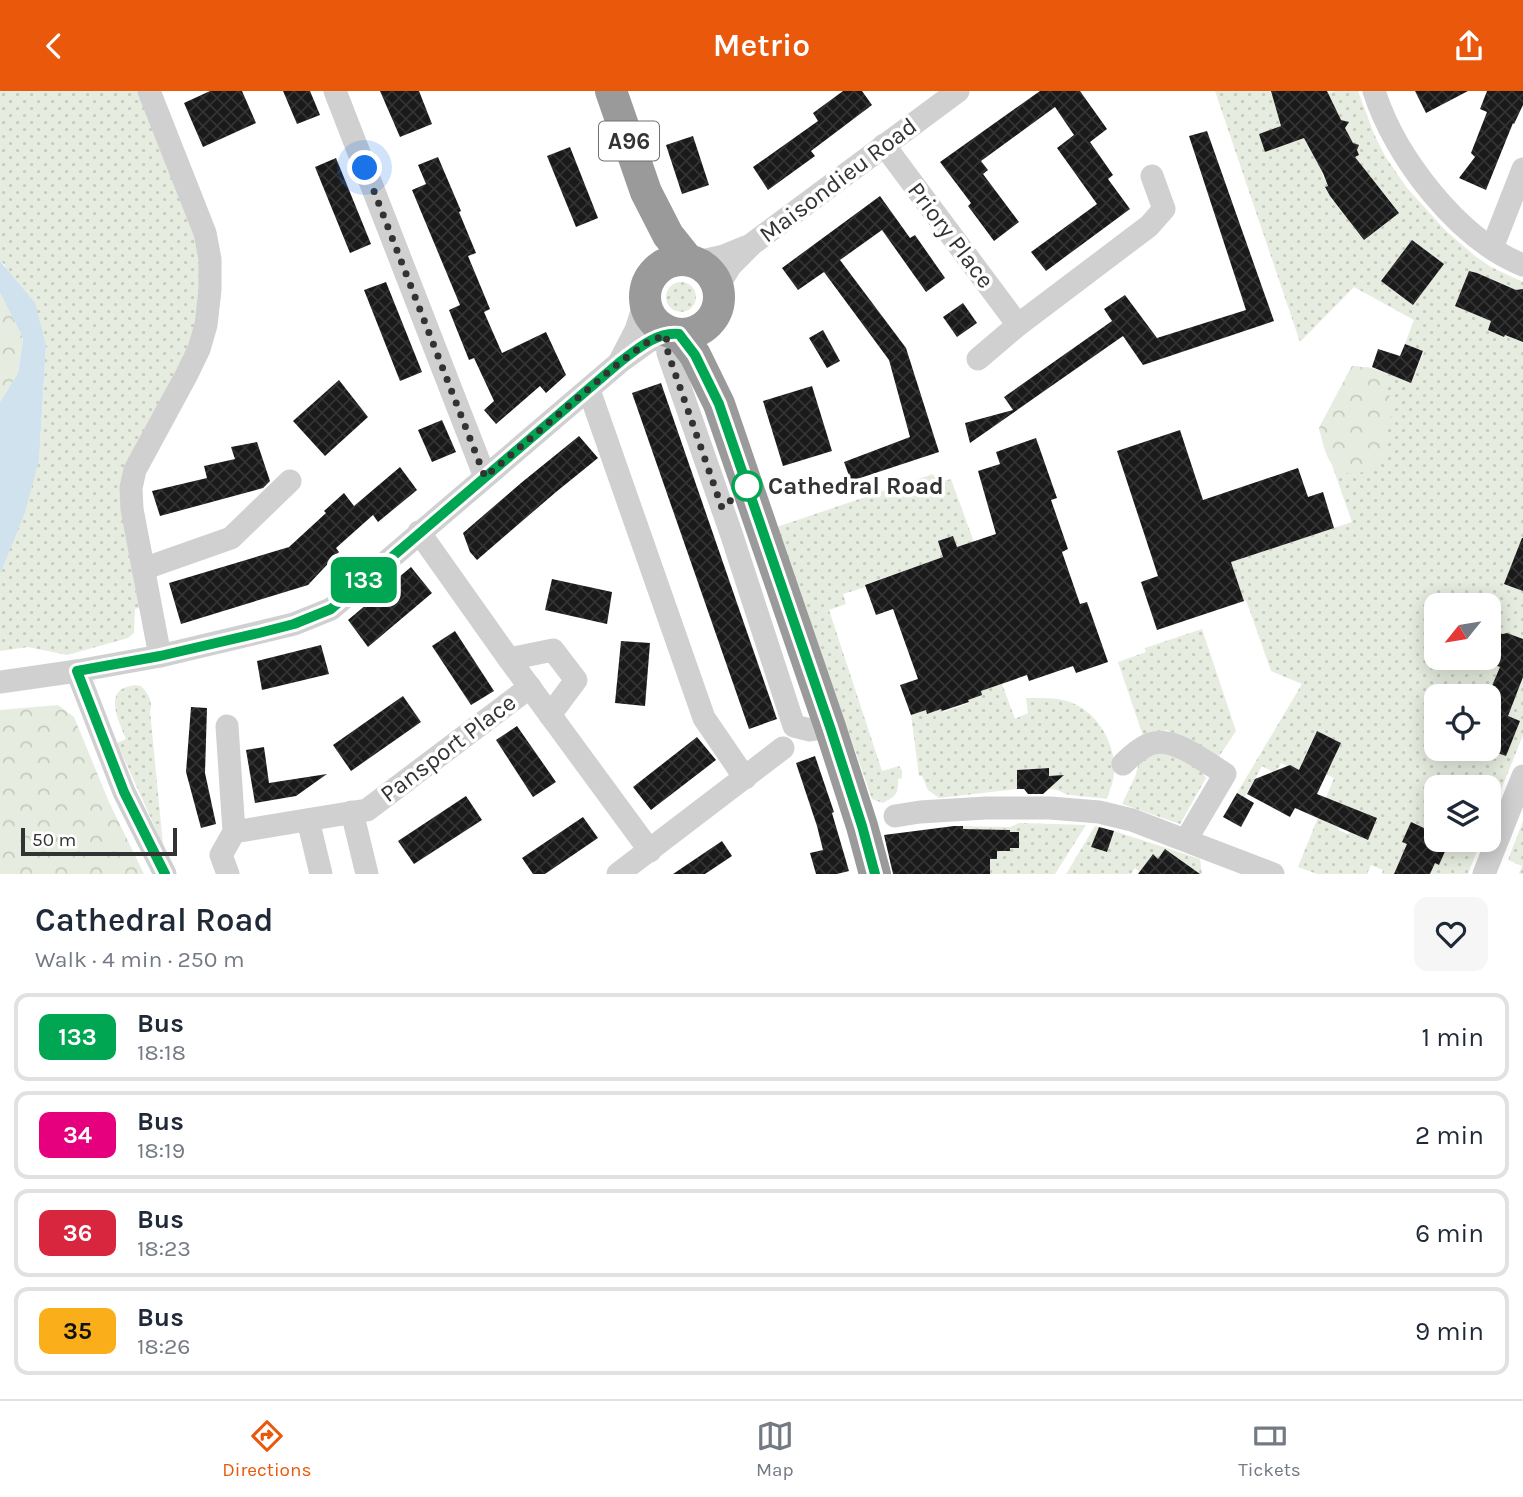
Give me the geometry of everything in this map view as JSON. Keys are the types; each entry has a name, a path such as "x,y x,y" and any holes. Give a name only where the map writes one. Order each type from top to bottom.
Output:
{"highway":[{"name":"A96","path":"611,91 646,192 668,235 692,261 712,274 718,286"},
{"name":"A96","path":"645,302 646,286 654,272 656,257 646,192"},
{"path":"654,272 663,264 675,260 692,261"},
{"path":"645,302 657,325 665,330 681,332 713,317 718,307 718,286"},
{"path":"681,332 719,404 830,727 875,874"}],"street":[{"path":"149,91 205,233 210,259 206,325 199,349 135,470 131,488 132,509 160,656"},
{"path":"335,91 485,477"},
{"name":"Maisondieu Road","path":"752,244 958,91"},
{"path":"1374,91 1390,130 1412,167 1459,220 1492,248 1523,265"},
{"name":"Priory Place","path":"884,145 1018,325"},
{"path":"1492,248 1523,169"},
{"path":"978,359 1018,325 1149,226 1164,209 1152,176"},
{"path":"692,261 724,256 752,244"},
{"path":"718,286 731,265 752,244"},
{"path":"620,362 636,330 645,302"},
{"path":"0,682 160,656 294,624 331,609 620,362 649,341 681,332"},
{"path":"681,332 668,353 794,726 810,730 830,727"},
{"path":"589,390 704,718 745,778"},
{"path":"143,569 231,538 290,481"},
{"name":"Pansport Place","path":"419,533 650,851"},
{"name":"Pansport Place","path":"509,659 553,650 576,680 550,715"},
{"path":"77,671 124,792 165,874"},
{"name":"Pansport Place","path":"360,811 530,687"},
{"path":"227,726 234,832 221,855 228,874"},
{"path":"1123,764 1150,744 1172,743 1225,774 1186,840"},
{"path":"618,874 783,748"},
{"path":"1484,874 1523,776"},
{"path":"895,816 945,810 1012,808 1099,812 1122,817 1186,840 1231,867 1273,874"},
{"path":"234,832 360,811 367,874"},
{"path":"308,820 321,874"}],"green space":[{"path":"0,91 138,91 194,236 199,260 201,289 198,314 189,345 128,464 143,607 135,609 134,633 128,638 67,655 28,647 0,651 0,574 39,461 46,345 0,261"},
{"path":"1215,91 1271,91 1312,98 1336,91 1358,91 1385,156 1407,188 1446,231 1475,256 1523,282 1523,293 1475,274 1498,304 1488,330 1505,336 1512,319 1523,306 1523,735 1501,790 1501,775 1424,775 1424,852 1476,852 1468,874 1382,874 1383,870 1371,865 1367,874 1317,874 1298,867 1334,778 1326,774 1341,743 1317,731 1302,762 1304,775 1290,765 1281,763 1275,773 1262,766 1244,798 1237,793 1302,684 1271,671 1231,562 1352,522 1319,428 1352,366 1371,368 1411,382 1424,352 1405,344 1414,320 1354,287 1300,342","holes":["1341,120 1358,147 1359,155 1344,163 1368,183 1333,202 1325,188 1328,186 1322,174 1331,169 1325,158 1317,162 1308,145","1412,240 1444,264 1413,305 1381,281","1332,800 1376,818 1367,840 1338,830 1339,828 1324,821"]},
{"path":"681,282 692,286 696,297 692,308 681,312 670,308 666,297 670,286"},
{"path":"0,293 23,338 18,373 0,402"},
{"path":"1352,366 1386,373 1393,410 1385,431 1387,451 1372,467 1351,474 1336,468 1330,461 1319,428"},
{"path":"933,474 937,483 951,479 983,567 955,553 843,594 846,604 829,610 882,771 899,766 902,771 896,794 883,803 872,799 777,527"},
{"path":"1202,629 1236,731 1218,758 1167,730 1143,736 1118,662 1146,652 1145,648"},
{"path":"1002,684 1015,719 1028,713 1026,698 1060,699 1089,713 1103,730 1112,750 1114,772 1107,799 1049,789 1048,768 1017,770 1017,789 939,798 928,790 922,776 919,776 911,715 926,710 927,713 941,709 943,712 969,703 968,700 981,691"},
{"path":"135,685 141,686 150,700 163,845 117,743 126,739 116,712 116,698 118,692"},
{"path":"58,705 74,717 109,802 144,874 0,874 0,710"},
{"path":"1158,750 1200,767 1206,778 1180,824 1122,804 1139,763"},
{"path":"1523,821 1523,874 1519,874 1522,866 1508,860"},
{"path":"1019,823 1086,825 1055,874 990,874 990,859 997,859 997,851 1019,848 1019,832 975,829 973,874 953,826 1010,827"},
{"path":"1095,826 1099,827 1091,847 1107,852 1114,831 1200,859 1202,874 1186,874 1190,867 1166,849 1158,859 1152,854 1140,872 1135,868 1131,874 1066,874"}],"water":[{"path":"0,261 35,303 46,345 39,461 24,515 0,574 0,402 18,373 23,338 0,293"}],"building":[{"path":"210,91 242,91 256,123 203,147 184,103"},
{"path":"283,91 310,91 320,115 297,124"},
{"path":"380,91 419,91 432,124 400,137"},
{"path":"843,91 862,91 872,105 811,151 815,156 768,190 753,167 818,121 813,113"},
{"path":"1040,91 1080,91 1107,129 1090,142 1113,175 1108,179 1130,209 1046,271 1031,252 1097,204 1057,148 1074,135 1055,107 981,161 988,170 983,174 1019,222 994,241 968,206 971,203 940,162"},
{"path":"1271,91 1327,91 1341,120 1349,122 1345,128 1353,143 1359,145 1359,155 1355,157 1399,213 1364,240 1330,196 1325,187 1328,186 1323,173 1304,138 1265,152 1259,134 1281,126"},
{"path":"1415,91 1468,91 1426,113"},
{"path":"1487,91 1523,91 1523,105 1486,190 1459,178 1475,157 1471,153 1487,112 1480,109"},
{"path":"1207,131 1274,321 1143,365 1123,336 970,443 965,423 1013,410 1004,397 1112,321 1104,309 1125,295 1157,338 1246,310 1189,136"},
{"path":"693,136 709,185 682,194 666,145"},
{"path":"570,147 598,218 576,227 547,156"},
{"path":"438,157 476,253 468,256 490,309 484,312 502,353 546,332 566,375 546,393 540,386 496,424 484,410 494,401 474,358 469,360 449,310 460,305 412,190 426,184 418,165"},
{"path":"336,158 371,244 350,253 315,167"},
{"path":"880,196 910,238 915,235 945,278 926,292 882,230 840,260 906,348 939,452 851,481 844,462 910,437 889,360 824,272 798,290 782,268"},
{"path":"1412,240 1444,264 1413,305 1381,281"},
{"path":"1469,271 1516,290 1523,289 1523,342 1488,330 1491,321 1455,306"},
{"path":"386,282 422,372 400,381 364,290"},
{"path":"963,303 977,323 957,337 943,317"},
{"path":"823,330 840,361 827,368 809,338"},
{"path":"1405,344 1423,351 1411,383 1372,367 1378,349 1400,356"},
{"path":"339,380 368,417 325,456 293,421"},
{"path":"661,383 777,719 749,729 632,393"},
{"path":"812,386 832,451 783,466 763,401"},
{"path":"442,420 456,452 432,462 418,430"},
{"path":"1180,430 1203,500 1298,468 1308,497 1323,492 1334,528 1231,562 1244,601 1157,630 1141,582 1158,576 1117,451"},
{"path":"579,436 598,458 477,560 470,552 463,533"},
{"path":"1036,438 1057,498 1051,500 1068,549 1062,552 1080,604 1087,602 1108,662 1076,673 1073,666 1029,681 1027,675 981,691 982,695 968,700 969,702 942,711 941,709 927,714 926,710 911,715 900,685 918,679 893,609 876,615 865,585 943,557 938,541 953,536 957,547 996,534 978,471 1000,464 996,452"},
{"path":"257,442 270,481 263,488 160,516 152,491 207,478 204,466 235,459 231,447"},
{"path":"400,467 417,490 378,522 373,515 336,548 339,552 308,585 181,624 169,583 289,547 344,493 354,506"},
{"path":"1523,538 1523,591 1504,584"},
{"path":"411,567 432,593 368,647 348,620"},
{"path":"552,579 612,592 607,624 545,610"},
{"path":"455,631 494,691 471,705 432,646"},
{"path":"1502,634 1523,639 1523,677 1508,716 1520,721 1506,756 1501,754 1501,684 1493,684 1499,670 1502,670"},
{"path":"621,641 650,643 645,706 615,703"},
{"path":"321,645 329,674 262,690 257,661"},
{"path":"403,696 421,722 351,771 333,745"},
{"path":"191,707 207,708 205,773 216,824 201,828 186,772"},
{"path":"517,726 556,782 533,797 496,740"},
{"path":"1317,731 1341,743 1317,794 1377,818 1368,840 1295,808 1290,817 1247,794 1255,779 1290,765 1299,770"},
{"path":"697,737 716,760 651,810 633,787"},
{"path":"264,747 269,783 327,774 296,796 255,803 246,750"},
{"path":"815,756 834,812 832,813 849,871 837,874 816,874 810,853 823,850 796,763"},
{"path":"1049,768 1049,776 1064,775 1043,794 1028,794 1024,789 1017,789 1017,770"},
{"path":"1237,793 1254,803 1241,827 1223,817"},
{"path":"466,796 482,820 414,864 398,841"},
{"path":"583,817 598,838 545,874 533,874 522,858"},
{"path":"1411,822 1424,828 1424,852 1445,852 1439,865 1435,863 1430,874 1394,874 1407,844 1402,842"},
{"path":"963,826 963,829 1019,832 1019,848 997,851 997,859 990,859 990,874 893,874 884,835"},
{"path":"1099,827 1114,831 1107,852 1091,847"},
{"path":"722,841 732,856 705,874 673,874"},
{"path":"1165,849 1200,874 1138,874 1153,854 1158,859"}],"bus line":[{"name":"133","path":"165,874 124,792 77,671 160,656 259,633 294,624 331,609 620,362 649,341 673,333 679,334 695,355 719,404 830,727 875,874"}],"place":[{"name":"Cathedral Road","path":"747,486"}],"route":[{"path":"365,168 485,477 620,362 649,341 666,335 668,353 722,508 747,486"}]}
